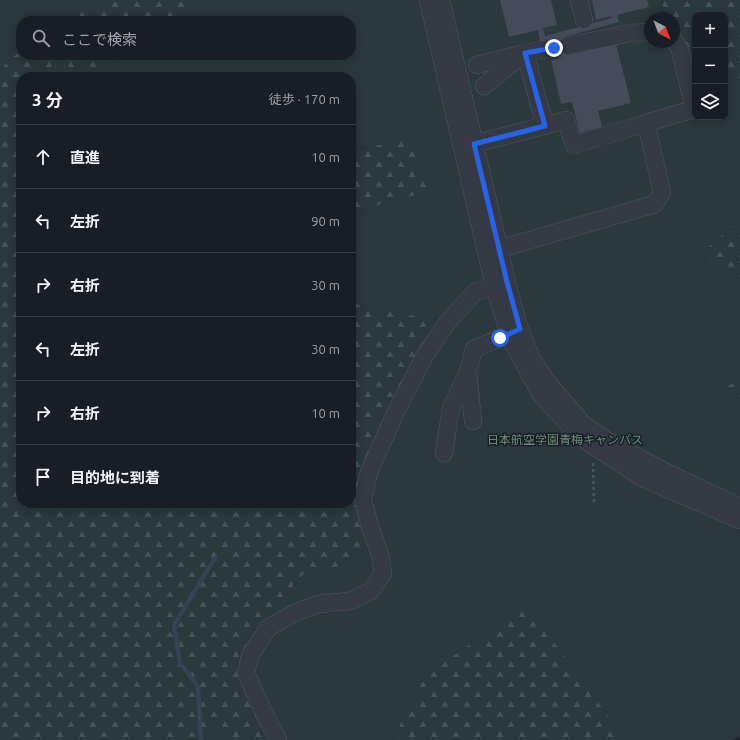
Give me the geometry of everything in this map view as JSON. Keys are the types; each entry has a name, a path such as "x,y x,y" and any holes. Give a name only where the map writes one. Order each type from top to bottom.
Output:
{"lane":[{"path":"428,0 500,284 515,331 546,381 584,425 609,442 668,473 740,507"},
{"path":"441,0 499,249 500,284"},
{"path":"579,0 587,32"},
{"path":"477,65 525,53 561,47 587,32 644,32"},
{"path":"474,144 566,120 574,145 694,109 679,48"},
{"path":"525,53 545,126"},
{"path":"484,86 525,53"},
{"path":"499,249 655,204 662,192 646,123"},
{"path":"278,740 246,673 250,656 268,628 294,613 318,604 350,601 371,591 383,573 380,554 370,527 363,499 369,472 395,414 424,358 447,323 475,292 500,284"},
{"path":"444,453 451,408 468,372 474,349 515,331"},
{"path":"515,331 511,340 541,395 580,437 642,478 740,520"},
{"path":"468,372 473,421"}],"path":[{"path":"593,461 594,504"}],"green space":[{"path":"0,0 112,0 73,16 16,16 16,54 0,71"},
{"path":"112,0 185,0 188,16 73,16"},
{"name":"日本航空学園青梅キャンパス","path":"185,0 663,0 662,12 644,12 644,48 679,48 692,70 692,120 728,120 728,81 740,79 740,220 699,255 740,287 740,377 725,389 740,416 740,737 729,740 626,740 526,604 425,676 392,740 278,740 245,644 302,575 344,570 381,532 359,502 372,431 408,380 436,320 356,304 356,211 428,192 410,138 356,150 356,72 88,72 117,60 356,60 356,16 188,16"},
{"path":"663,0 740,0 740,79 728,81 728,12 692,12 692,70 679,48 680,12 662,12"},
{"path":"16,54 16,60 117,60 88,72 16,72 16,508 356,508 356,304 436,320 408,380 381,532 344,570 302,575 278,740 224,740 220,719 205,740 0,740 0,71"},
{"path":"410,138 429,192 356,211 356,150"},
{"path":"740,220 740,287 699,255"},
{"path":"740,377 740,416 724,389"},
{"path":"526,603 626,740 392,740 425,676"},
{"path":"220,719 224,740 205,740"}],"building":[{"path":"500,0 551,0 557,25 543,28 545,36 612,18 611,16 596,20 592,0 647,0 649,7 617,15 619,22 564,37 569,55 616,44 631,103 598,111 602,127 580,133 572,102 561,104 551,60 559,58 554,39 540,42 538,30 509,37"}],"waterway":[{"path":"201,740 198,687 180,663 174,625 215,558"}],"route":[{"path":"500,338 520,329 507,282 474,144 545,126 525,53 554,48"}]}
